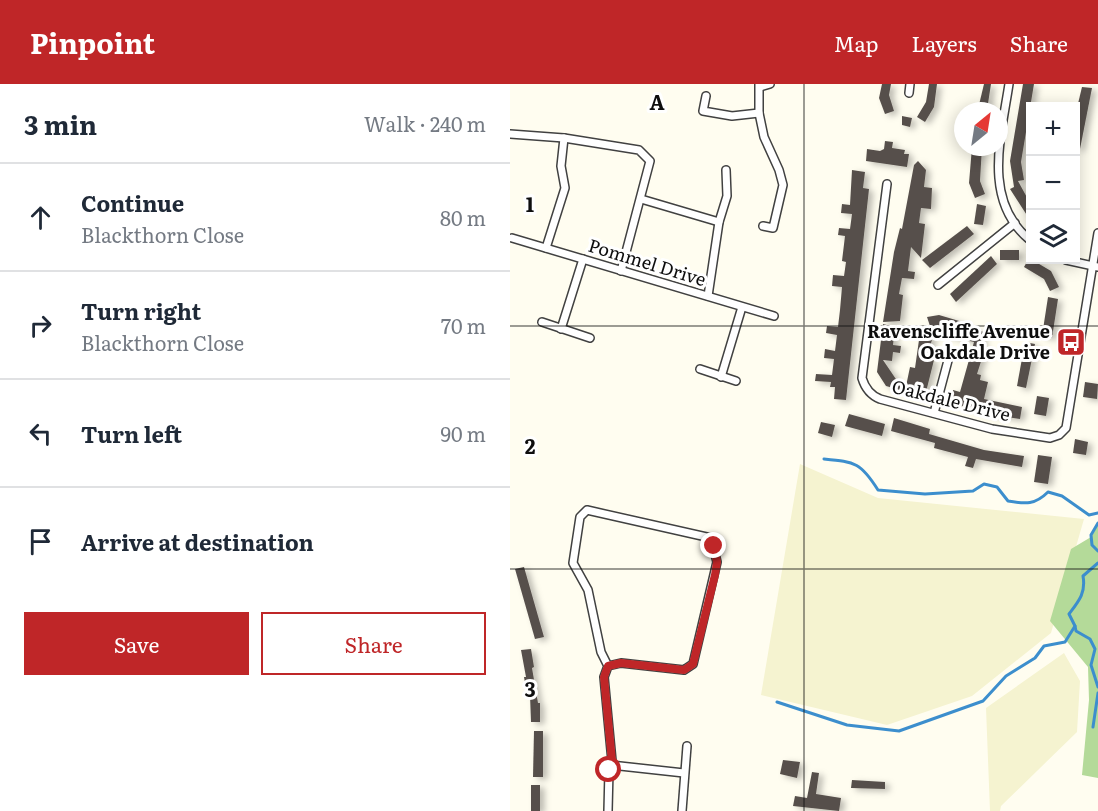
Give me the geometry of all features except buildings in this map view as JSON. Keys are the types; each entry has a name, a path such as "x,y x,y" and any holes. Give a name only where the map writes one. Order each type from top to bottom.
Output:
{"street":[{"path":"763,226 773,228 783,185 779,170 764,138 759,113 759,85 770,84"},
{"path":"909,93 910,84"},
{"path":"1009,84 998,162 999,190 1015,223 1026,235"},
{"path":"706,96 703,111 732,116 759,113"},
{"path":"510,134 564,138 639,150 650,161 621,271"},
{"path":"546,248 565,188 561,166 564,138"},
{"path":"708,296 719,222 728,196 726,170"},
{"name":"Oakdale Drive","path":"887,184 862,378 866,389 874,397 992,429 1050,438 1059,435 1067,424 1095,267"},
{"path":"641,199 719,222"},
{"path":"938,285 1015,223"},
{"path":"1080,263 1095,267 1098,233"},
{"name":"Pommel Drive","path":"512,238 774,316"},
{"path":"561,329 583,259"},
{"path":"721,377 742,307"},
{"path":"542,322 590,338"},
{"path":"934,413 950,353"},
{"path":"700,369 736,381"},
{"path":"608,666 621,663 684,670 693,664 717,562 711,538 587,510 580,517 573,563 588,590 601,652 608,666 604,677 611,765 608,811"},
{"path":"682,811 687,746"},
{"path":"611,765 684,773"}],"shaded area":[{"path":"800,464 878,498 1084,519 1051,633 972,696 887,725 761,695"},
{"path":"1064,653 1080,681 1077,732 1001,806 1000,811 990,811 986,708"}],"green space":[{"path":"1098,525 1098,778 1082,775 1089,700 1088,667 1050,621 1071,549 1091,537"}],"waterway":[{"path":"824,459 844,461 857,466 867,474 878,490 925,494 973,491 984,484 997,487 1008,501 1030,502 1048,492 1062,496 1089,515 1098,513"},
{"path":"1098,523 1091,535 1092,545 1098,551"},
{"path":"777,702 847,725 899,731 983,701 1006,676 1035,658 1044,646 1065,642 1075,626 1069,614 1083,592 1083,576 1098,563"},
{"path":"1075,626 1076,631 1090,639 1095,649 1091,665 1098,687"},
{"path":"1093,727 1098,693"}],"place":[{"name":"Ravenscliffe Avenue Oakdale Drive","path":"1071,342"}],"route":[{"path":"609,770 612,761 604,677 608,666 621,663 684,670 693,664 715,575 717,562 714,546"}]}
